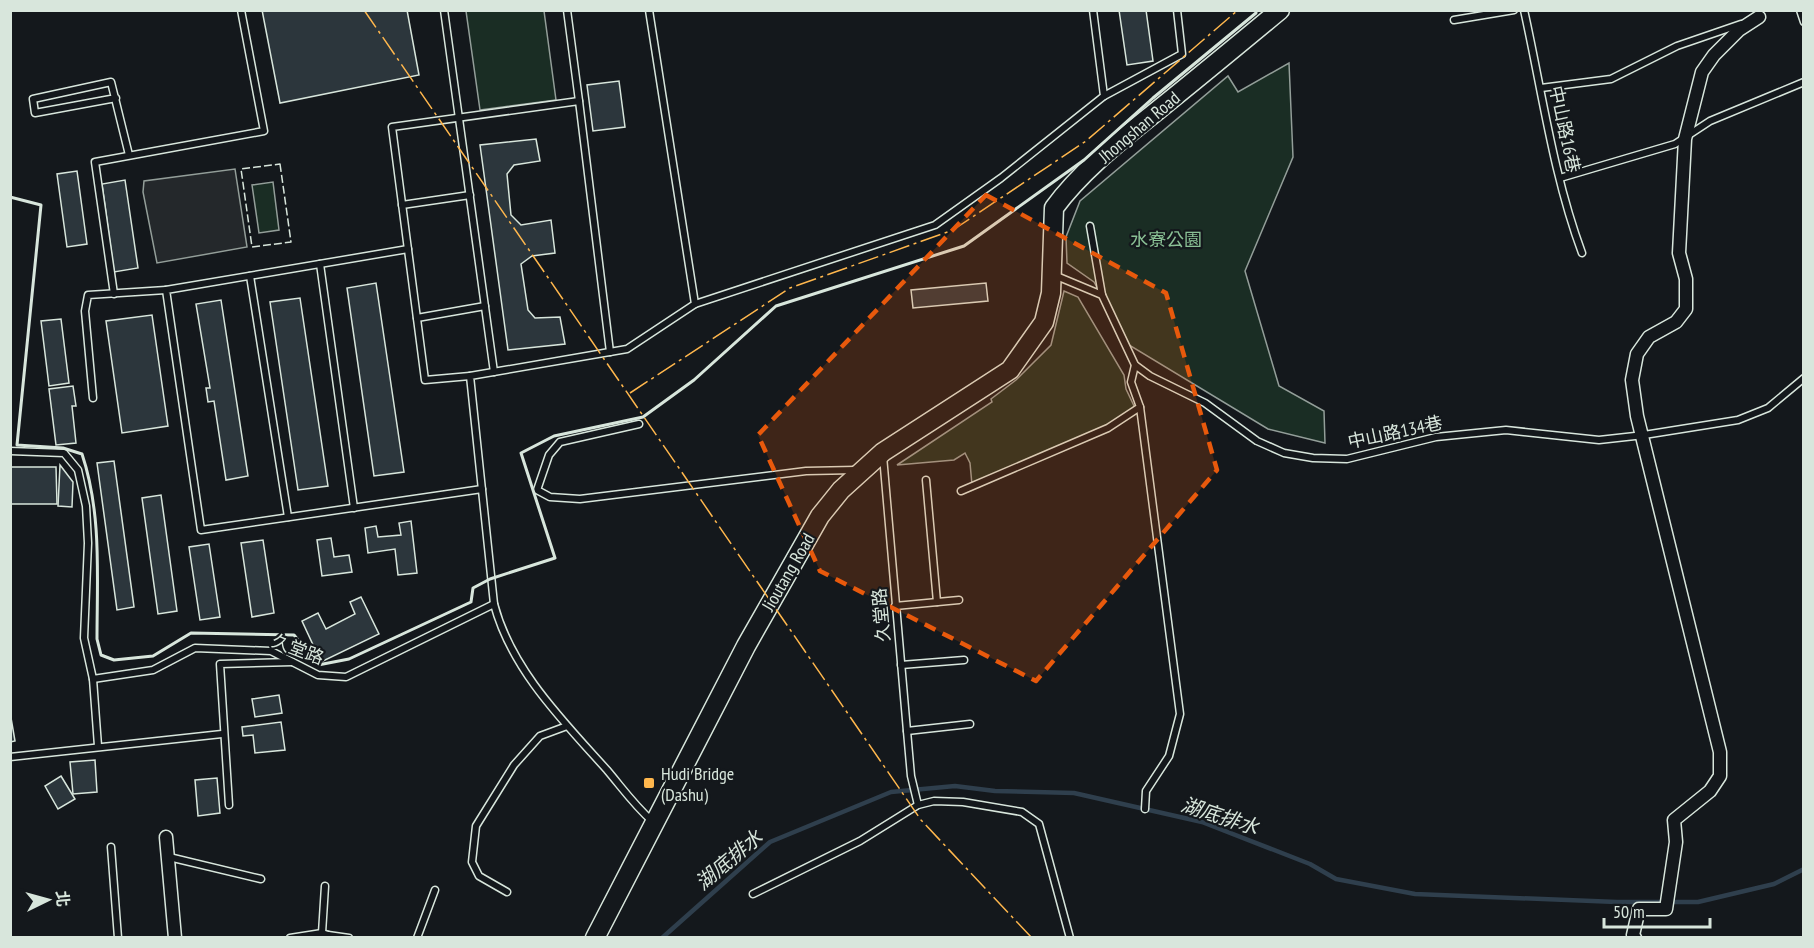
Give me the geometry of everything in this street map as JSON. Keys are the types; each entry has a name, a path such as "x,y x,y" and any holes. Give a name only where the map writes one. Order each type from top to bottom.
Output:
{"street":[{"name":"Jhongshan Road","path":"1050,274 1054,208 1071,185 1127,135 1278,11"},
{"path":"1635,938 1633,935 1639,909 1666,909 1676,842 1674,820 1710,791 1720,776 1720,752 1644,435 1637,416 1632,380 1637,354 1649,337 1676,322 1686,309 1686,279 1679,253 1685,139 1702,72 1713,55 1739,30 1764,14"},
{"name":"Jioutang Road","path":"595,938 746,646 820,516 862,469 883,452 1010,370 1044,322 1051,293 1050,274"},
{"path":"166,837 175,938"}],"lane":[{"path":"114,294 95,162 264,131 241,10"},
{"path":"444,10 494,372"},
{"path":"567,10 610,352"},
{"path":"649,10 695,304"},
{"path":"1093,10 1104,96"},
{"path":"579,101 392,127 425,380 470,376 627,349 695,304 935,225 1001,178 1104,96 1182,54 1177,10"},
{"path":"1454,20 1514,10"},
{"name":"中山路16巷","path":"1524,10 1560,178 1582,253"},
{"path":"1800,10 1803,22"},
{"path":"1541,88 1611,79 1677,46 1764,14"},
{"path":"116,98 35,114 33,99 111,82 116,98 129,155"},
{"path":"1560,178 1685,139 1710,121 1803,82"},
{"path":"66,92 70,107"},
{"path":"402,205 470,195"},
{"path":"1090,226 1102,295 1134,365 1131,382 1140,407 1180,714 1169,756 1146,791 1144,809"},
{"path":"93,398 88,295 166,290 408,249"},
{"path":"320,264 354,508"},
{"path":"1050,274 1102,295"},
{"path":"250,276 288,518"},
{"path":"166,290 201,530 482,489"},
{"path":"417,318 485,306"},
{"name":"中山路134巷","path":"1134,365 1150,376 1205,403 1230,424 1257,441 1284,453 1313,458 1347,459 1436,437 1506,430 1599,440 1738,420 1768,408 1803,378"},
{"path":"470,376 494,604 501,630 528,674 567,726 609,773 630,802 653,822"},
{"path":"961,491 1108,428 1140,407"},
{"path":"639,424 560,442 549,455 537,490 550,497 580,499 806,471 862,469"},
{"path":"10,451 64,453 78,470 86,506 88,534 84,638 93,679 98,746"},
{"name":"久堂路","path":"883,452 906,731 911,776 918,805"},
{"path":"926,480 937,602"},
{"path":"895,606 959,600"},
{"name":"久堂路","path":"93,679 153,670 195,648 271,651 318,675 346,677 494,604"},
{"path":"901,665 964,660"},
{"path":"229,805 222,734 220,664 293,662"},
{"path":"906,731 970,724"},
{"path":"507,892 479,876 472,862 476,826 514,765 540,736 567,726"},
{"path":"10,757 222,734"},
{"path":"753,894 860,841 918,805 934,801 963,802 1022,812 1039,824 1070,938"},
{"path":"111,847 118,938"},
{"path":"168,857 261,879"},
{"path":"326,886 326,935"},
{"path":"417,938 435,890"},
{"path":"290,938 326,935 349,938"}],"highlighted area":[{"path":"986,195 1166,293 1217,470 1036,681 820,571 758,435"}],"green space":[{"path":"466,11 544,11 556,100 480,110"},
{"name":"水寮公園","path":"1289,63 1293,157 1245,271 1279,386 1324,411 1325,443 1268,429 1129,345 1094,282 1067,263 1066,237 1080,201 1228,76 1238,92"},
{"path":"273,182 279,230 259,233 252,185"},
{"path":"1064,291 1078,297 1124,375 1126,389 1135,408 1104,428 972,485 970,463 965,453 954,460 897,465 992,402 991,399 1016,380 1051,345"}],"shaded area":[{"path":"235,169 247,247 157,263 143,192 144,181"}],"building":[{"path":"262,10 407,10 419,75 280,103"},
{"path":"1119,10 1146,10 1153,61 1127,65"},
{"path":"619,81 625,127 593,131 587,85"},
{"path":"536,139 540,161 514,165 507,174 511,215 521,225 551,220 555,253 532,256 521,264 528,310 535,318 560,317 565,344 508,350 480,145"},
{"path":"77,171 87,244 67,247 57,174"},
{"path":"125,180 138,268 114,272 102,184"},
{"path":"376,283 404,472 374,476 347,288"},
{"path":"986,283 988,301 913,308 911,290"},
{"path":"300,298 328,486 298,490 270,302"},
{"path":"221,300 248,476 226,480 214,401 208,402 206,388 210,388 196,304"},
{"path":"152,315 168,426 122,433 106,321"},
{"path":"61,319 69,383 49,386 41,321"},
{"path":"73,386 76,406 72,406 76,443 56,445 49,389"},
{"path":"114,461 134,607 117,610 97,463"},
{"path":"60,465 73,482 72,507 58,506"},
{"path":"10,467 56,467 57,504 10,504"},
{"path":"161,495 177,611 158,614 142,498"},
{"path":"411,521 417,573 398,575 395,549 368,553 365,528 376,526 378,537 401,535 399,523"},
{"path":"331,538 334,557 349,555 352,572 322,576 317,540"},
{"path":"263,540 274,613 252,617 241,543"},
{"path":"209,544 220,617 200,620 189,547"},
{"path":"361,597 379,634 321,662 302,621 318,613 326,629 355,614 350,602"},
{"path":"279,695 282,713 255,717 252,699"},
{"path":"10,712 15,741 10,742"},
{"path":"281,722 285,750 255,753 253,735 243,736 242,727"},
{"path":"95,760 97,792 73,794 70,762"},
{"path":"61,776 75,799 58,809 45,786"},
{"path":"217,778 220,813 198,816 195,780"}],"waterway":[{"name":"湖底排水","path":"662,938 770,842 891,792 955,786 995,791 1074,793 1202,822 1310,864 1336,879 1415,894 1617,902 1698,902 1774,884 1804,869"}],"fence":[{"path":"280,164 291,242 252,247 241,169 280,164"}],"wall":[{"path":"10,197 41,205 17,445 63,448 82,454 96,523 97,639 101,655 114,660 153,656 191,633 294,635 318,665 349,659 471,602 473,588 490,579 555,558 521,453 554,436 643,417 694,380 776,306 964,246 1084,160 1153,98 1256,13 1256,10"}],"power":[{"path":"364,10 921,820 1032,938"},
{"path":"630,393 790,288 953,230 1086,141 1238,10"}],"place":[{"name":"Hudi Bridge (Dashu)","path":"649,783"}]}
